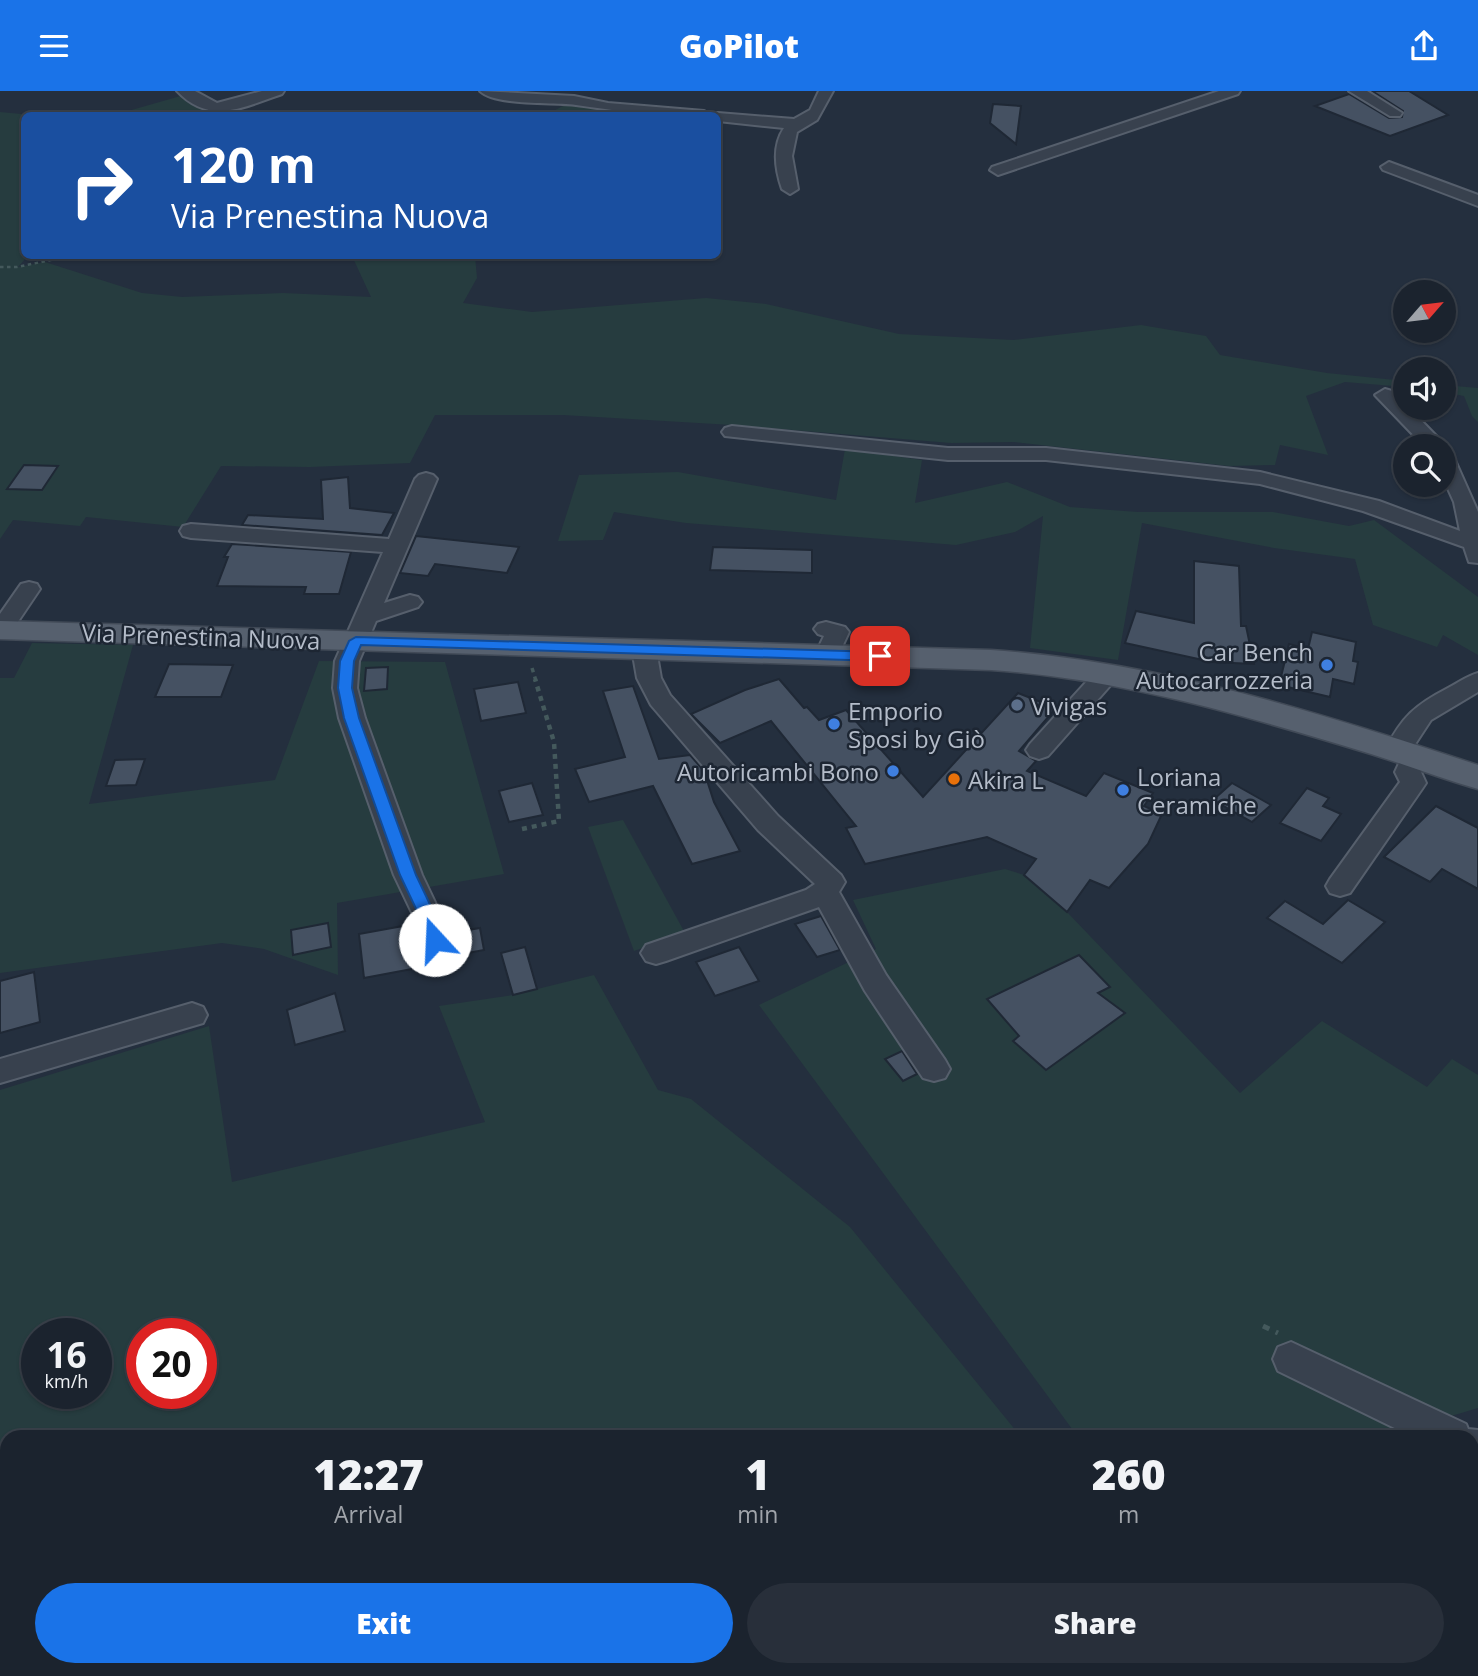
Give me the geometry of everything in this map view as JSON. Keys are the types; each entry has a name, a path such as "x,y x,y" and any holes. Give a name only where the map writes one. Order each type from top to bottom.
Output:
{"main road":[{"name":"Via Prenestina Nuova","path":"0,630 361,628 525,646 644,649 836,637 1107,674 1281,716 1478,777"}],"street":[{"path":"184,91 214,108 228,107 277,91"},
{"path":"487,91 532,99 574,100 608,107 668,112"},
{"path":"721,117 795,124 808,120 826,91"},
{"path":"998,170 1233,91"},
{"path":"1356,91 1395,113"},
{"path":"790,189 783,171 784,156 790,131 795,124"},
{"path":"1389,167 1478,201"},
{"path":"1385,395 1423,434"},
{"path":"732,432 948,454 1046,454 1260,478 1381,508 1476,552"},
{"path":"426,479 347,661 345,688 352,718 408,875 428,917 442,963"},
{"path":"1456,482 1476,552"},
{"path":"191,531 397,546"},
{"path":"0,630 29,589"},
{"path":"361,628 410,602"},
{"path":"644,649 649,678 660,699 768,823 831,882 825,891 656,953"},
{"path":"1040,750 1107,674"},
{"path":"1340,886 1413,783 1408,772 1408,727 1420,715 1478,681"},
{"path":"825,891 902,1027 934,1069"},
{"path":"0,1071 192,1015"},
{"path":"1291,1359 1438,1430"}],"path":[{"path":"0,267 17,267 56,259"},
{"path":"522,829 559,821 554,742 525,646"}],"green space":[{"path":"184,95 213,112 124,112"},
{"path":"574,100 608,107 602,112 552,112"},
{"path":"0,112 21,114 21,259 25,259 18,267 45,262 142,293 182,297 283,293 371,297 353,259 475,259 477,278 463,303 532,312 706,298 766,304 899,334 1013,340 1141,325 1206,336 1220,355 1327,373 1393,380 1393,386 1345,382 1306,396 1328,455 1280,445 1275,465 1229,466 1014,442 951,443 732,425 563,415 435,415 410,463 310,467 221,466 183,527 86,517 80,526 13,520 0,539"},
{"path":"1456,386 1478,388 1478,422 1472,416 1464,396 1456,394"},
{"path":"845,449 922,460 915,503 1007,482 1070,507 1138,512 1273,512 1349,526 1374,520 1478,597 1478,655 1443,635 1437,647 1373,625 1355,559 1274,548 1142,523 1118,660 1030,648 1043,516 1015,532 956,545 686,523 614,512 603,540 558,541 579,475 678,472 836,500"},
{"path":"32,643 133,645 89,804 275,780 319,661 445,662 504,874 337,903 338,975 264,949 222,943 0,973 0,678 14,678"},
{"path":"623,820 685,933 634,951 588,827"},
{"path":"1005,869 1024,875 1067,912 1240,1093 1322,1021 1427,1087 1452,1059 1478,1075 1478,1408 1404,1430 1073,1430 759,1005 876,949 853,900"},
{"path":"594,975 658,1090 691,1099 850,1227 1015,1430 0,1430 0,1090 209,1026 232,1182 485,1122 439,1006 513,995"}],"building":[{"path":"1372,91 1409,91 1448,115 1390,136 1315,106 1349,94 1389,118 1402,117 1403,111"},
{"path":"993,104 1021,106 1016,144 990,123"},
{"path":"24,465 58,466 42,490 7,489"},
{"path":"348,477 350,508 394,513 382,535 242,525 248,515 323,519 321,480"},
{"path":"416,536 519,547 507,573 435,564 428,576 400,573"},
{"path":"232,544 351,552 339,594 304,594 306,587 217,586 228,557 224,557"},
{"path":"713,547 812,550 812,573 710,570"},
{"path":"1194,561 1239,566 1241,626 1246,626 1254,664 1212,662 1125,643 1136,611 1194,623"},
{"name":"Car Bench Autocarrozzeria","path":"1312,632 1356,642 1353,661 1358,662 1354,684 1333,679 1330,697 1279,685 1289,644 1308,649"},
{"path":"169,664 233,665 221,697 155,697"},
{"path":"388,667 387,689 364,691 366,668"},
{"path":"779,679 804,708 807,707 819,720 846,710 923,797 1018,693 1056,708 1019,751 1036,761 1027,771 1086,796 1104,773 1153,793 1144,806 1162,814 1148,844 1109,888 1090,880 1067,912 1024,875 1036,859 987,837 865,864 846,828 856,826 771,721 720,743 691,714 745,690"},
{"path":"518,682 526,713 481,721 474,689"},
{"path":"633,686 659,759 690,755 704,771 714,802 740,851 692,864 653,786 589,802 575,769 625,757 603,691"},
{"path":"145,759 136,785 106,786 115,760"},
{"path":"532,783 543,815 509,822 499,791"},
{"path":"1232,783 1271,805 1252,822 1213,800"},
{"path":"1307,788 1329,798 1323,806 1341,814 1321,841 1280,823"},
{"path":"1436,806 1478,828 1478,889 1442,869 1430,882 1384,857"},
{"path":"1348,900 1385,922 1342,963 1267,918 1285,901 1323,924"},
{"path":"821,916 840,950 817,957 795,924"},
{"path":"328,923 331,947 293,955 291,930"},
{"path":"414,924 428,966 364,978 359,934"},
{"path":"480,928 484,950 457,955 450,933"},
{"path":"525,947 537,989 513,995 501,953"},
{"path":"739,947 759,981 715,996 696,962"},
{"path":"1079,955 1110,987 1098,993 1125,1013 1046,1070 1013,1041 1019,1036 987,999"},
{"path":"34,972 40,1022 0,1033 0,981"},
{"path":"335,993 345,1031 295,1045 287,1010"},
{"path":"902,1051 917,1074 903,1081 885,1059"}],"place":[{"name":"Car Bench Autocarrozzeria","path":"1327,665"},
{"name":"Vivigas","path":"1017,705"},
{"name":"Emporio Sposi by Giò","path":"834,724"},
{"name":"Autoricambi Bono","path":"893,771"},
{"name":"Akira L","path":"954,779"},
{"name":"Loriana Ceramiche","path":"1123,790"}],"route":[{"path":"435,940 428,917 408,875 352,718 345,688 347,661 356,641 880,656"}]}
